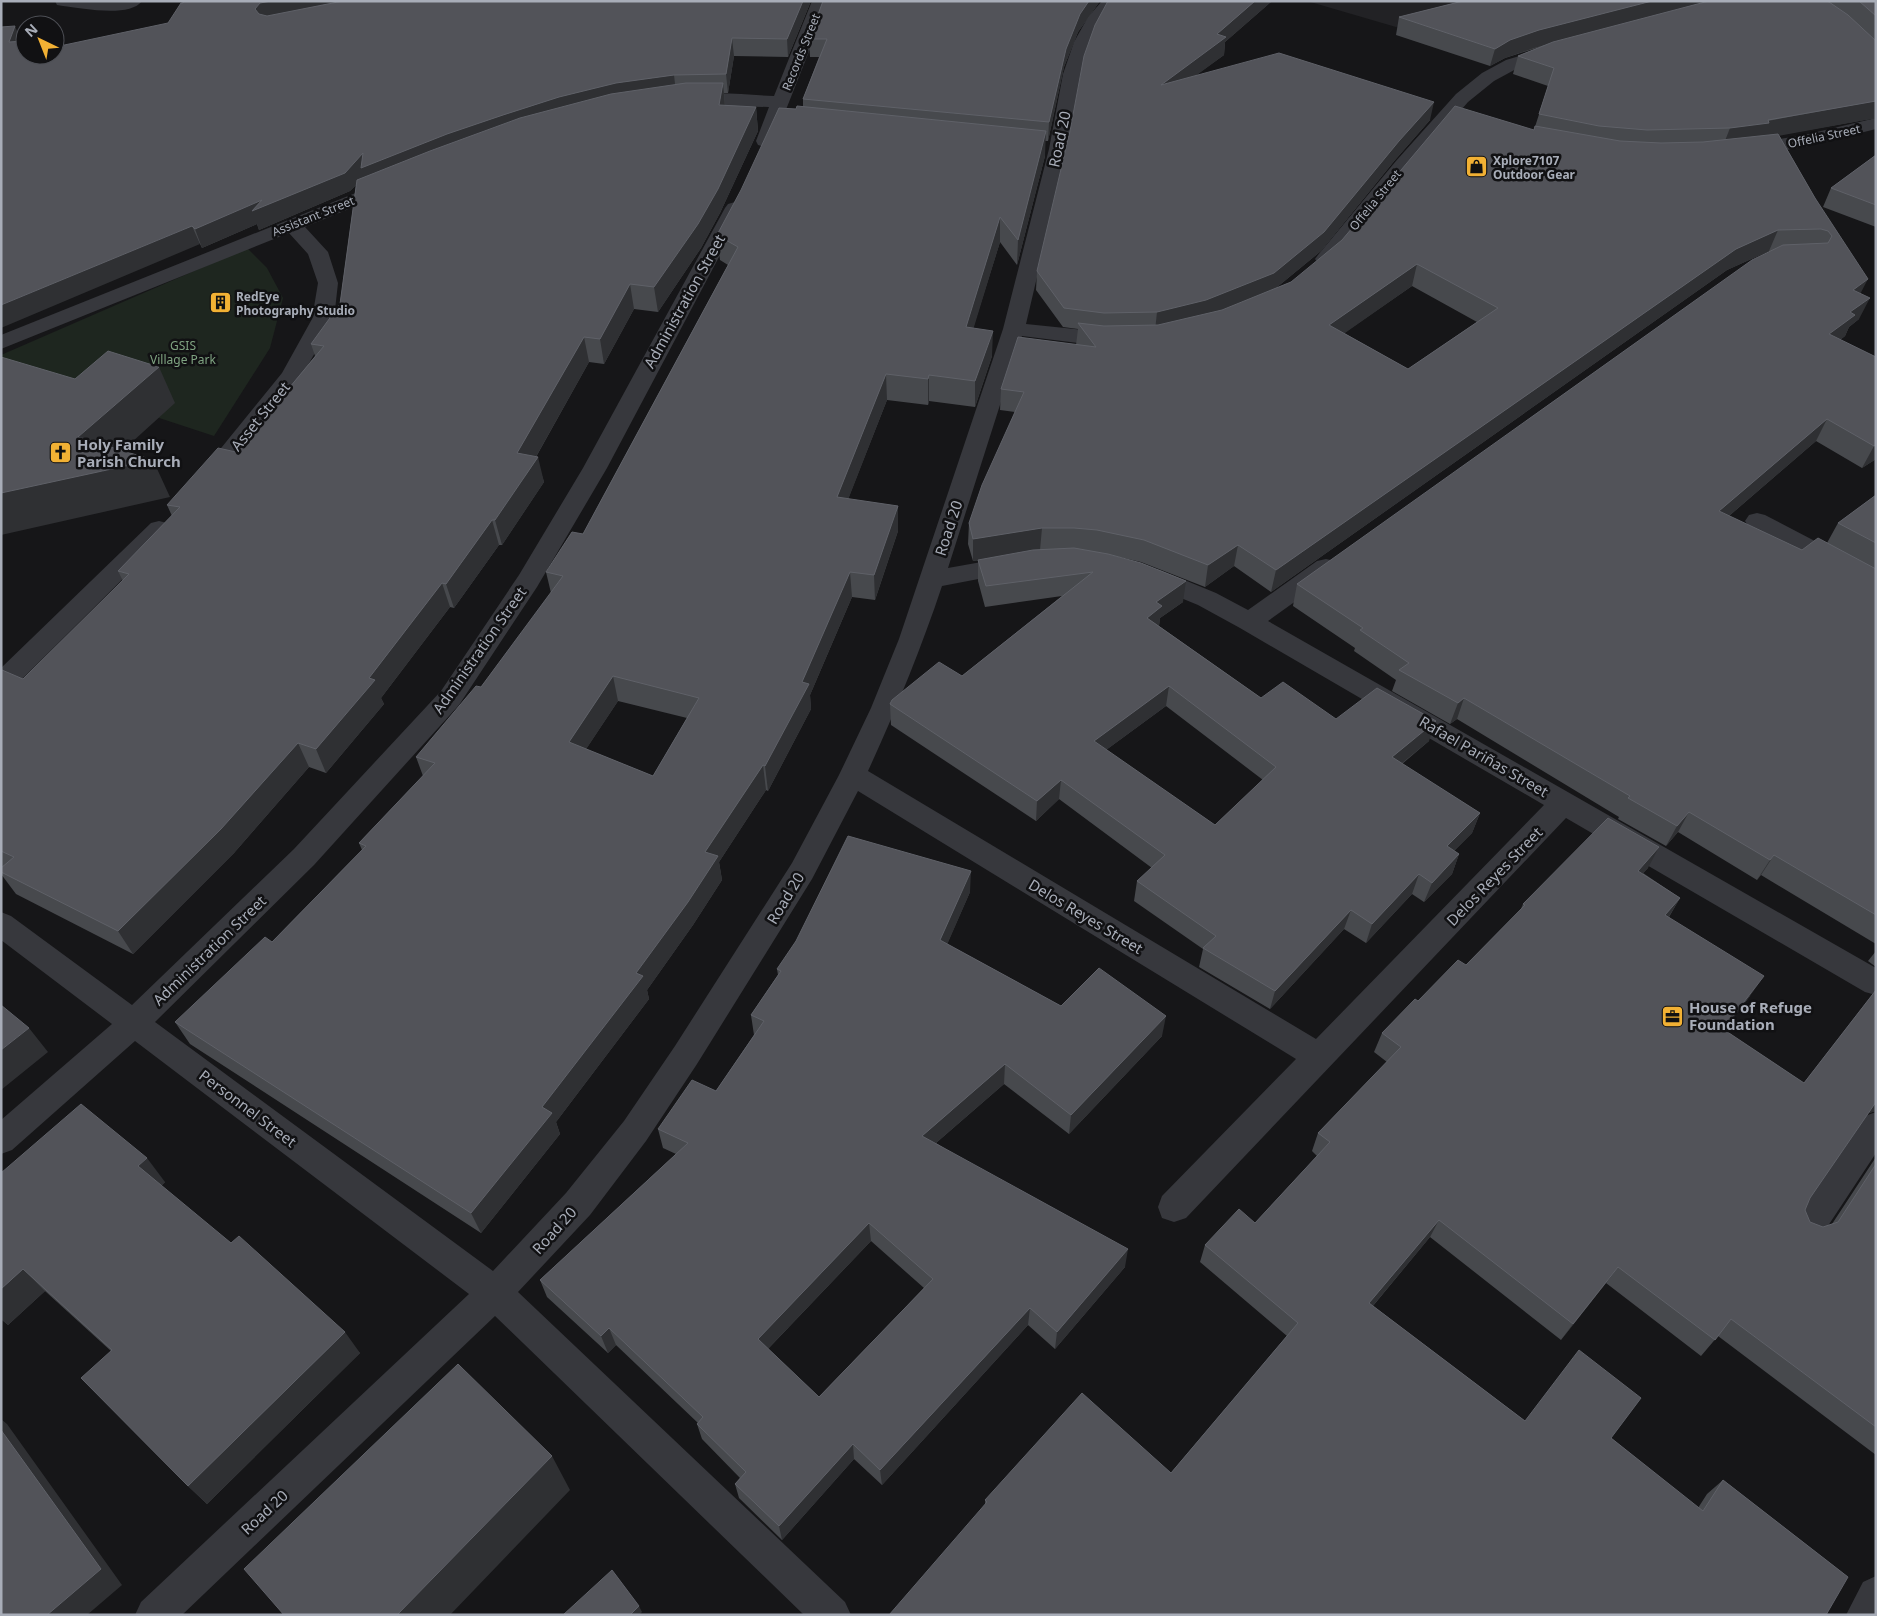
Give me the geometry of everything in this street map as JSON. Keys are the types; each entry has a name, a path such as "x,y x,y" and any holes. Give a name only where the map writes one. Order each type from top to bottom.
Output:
{"street":[{"path":"63,1 109,6 127,4 134,1"},
{"name":"Records Street","path":"783,115 821,1"},
{"name":"Road 20","path":"154,1615 496,1293 578,1204 635,1131 736,978 792,888 853,775 884,708 908,648 1014,329 1048,148 1083,42 1096,17 1111,1"},
{"name":"Offelia Street","path":"1307,274 1329,256 1403,165 1456,119 1462,98 1488,77 1512,64 1569,47"},
{"path":"673,102 710,99 783,115 754,164"},
{"name":"Offelia Street","path":"1734,151 1804,142 1876,123"},
{"name":"Assistant Street","path":"1,343 406,179"},
{"name":"Administration Street","path":"1,1140 134,1023 304,858 450,698 528,581 595,468 732,214 743,189"},
{"name":"Asset Street","path":"192,495 213,474 291,376 323,319 328,283 318,252 292,225"},
{"path":"1014,329 1102,340 1138,339"},
{"path":"1,684 172,516"},
{"path":"1757,521 1876,584"},
{"path":"1249,622 1346,553"},
{"path":"931,579 1042,560"},
{"name":"Rafael Pariñas Street","path":"1124,570 1150,576 1207,598 1876,983"},
{"name":"Delos Reyes Street","path":"853,775 1319,1057"},
{"name":"Delos Reyes Street","path":"1174,1207 1564,802"},
{"name":"Personnel Street","path":"1,924 496,1293 832,1615"},
{"path":"1808,1227 1876,1126"},
{"path":"1865,1615 1876,1595"}],"shaded area":[{"path":"1307,1 1499,1 1396,27"}],"green space":[{"name":"GSIS Village Park","path":"247,248 267,268 283,298 270,348 214,436 1,366 1,355"}],"building":[{"path":"183,1 271,1 260,3 255,9 259,14 267,16 343,1 803,1 787,39 732,38 726,74 674,75 616,83 559,97 447,134 361,168 363,153 345,173 252,211 262,200 195,229 192,226 1,305 1,27 15,26 9,42 15,42 15,65 65,65 65,45 168,23 181,3"},
{"path":"823,1 1089,1 1080,14 1066,49 1049,122 803,99 827,39 809,39"},
{"path":"1108,1 1255,1 1217,34 1226,37 1161,85 1279,53 1434,102 1399,141 1324,232 1274,273 1206,300 1157,312 1104,313 1064,308 1037,271 1070,131 1084,56 1095,25"},
{"path":"1463,1 1652,1 1539,30 1510,40 1495,49 1399,17"},
{"path":"1709,1 1829,2 1848,15 1876,41 1876,101 1768,120 1769,123 1730,128 1647,130 1599,126 1539,114 1554,68 1518,56 1553,42"},
{"path":"1859,1 1876,1 1876,16"},
{"path":"686,83 723,83 719,105 756,107 718,189 698,224 654,287 630,284 600,339 584,337 517,453 538,457 495,520 492,520 446,584 442,583 369,678 375,680 316,749 298,743 221,829 118,931 1,872 1,868 14,857 1,851 1,671 23,679 129,574 118,571 180,507 167,505 218,448 236,452 324,346 311,344 340,304 357,180 520,118 611,94"},
{"path":"797,106 1046,131 1018,240 1000,217 966,327 993,331 975,381 929,375 928,379 886,374 837,497 898,506 874,575 850,572 802,682 809,684 765,766 763,765 705,852 718,856 688,902 636,973 643,976 542,1107 552,1113 471,1213 175,1022 265,937 272,942 366,846 359,843 435,763 416,757 476,686 481,687 563,576 546,572 572,532 583,534 738,247 717,235 741,190 779,108 796,109","holes":["613,676 699,698 653,776 569,742"]},
{"path":"1455,106 1534,130 1535,126 1620,141 1661,143 1703,142 1778,134 1815,198 1868,279 1853,290 1870,298 1850,312 1855,315 1829,334 1876,357 1876,445 1874,446 1827,419 1719,511 1802,550 1818,538 1876,569 1876,915 1774,855 1770,860 1689,812 1677,826 1628,798 1630,796 1464,698 1458,703 1399,670 1409,663 1360,630 1363,628 1297,584 1752,260 1783,245 1828,243 1832,236 1828,231 1821,229 1778,230 1736,249 1276,570 1238,545 1208,565 1144,540 1097,530 1042,528 973,539 969,523 982,485 1024,392 1001,389 1018,337 1096,347 1078,323 1104,326 1158,325 1222,310 1291,282 1342,240","holes":["1417,264 1498,308 1408,369 1329,325"]},
{"path":"1876,155 1876,205 1831,188"},
{"path":"108,351 159,367 78,437 153,460 1,493 1,357 75,379"},
{"path":"1876,495 1876,543 1838,523"},
{"path":"1074,548 1108,554 1141,563 1186,581 1156,602 1162,606 1147,618 1261,698 1283,682 1336,719 1377,688 1436,721 1392,757 1480,813 1447,846 1459,854 1432,883 1419,874 1372,924 1351,910 1275,991 1203,948 1216,936 1137,881 1165,855 1061,780 1037,801 890,704 892,700 939,662 962,676 1093,572 986,586 978,560 1033,550","holes":["1169,686 1276,767 1215,825 1094,741"]},
{"path":"1608,818 1659,847 1638,871 1680,898 1665,915 1764,976 1723,1029 1804,1083 1876,990 1876,1102 1810,1198 1805,1210 1810,1222 1823,1227 1838,1222 1876,1164 1876,1427 1731,1319 1715,1340 1618,1267 1573,1324 1439,1220 1369,1303 1525,1421 1579,1350 1641,1398 1611,1438 1703,1511 1723,1480 1848,1577 1826,1615 889,1615 987,1502 985,1500 1082,1393 1171,1473 1298,1323 1205,1245 1239,1209 1255,1223 1330,1142 1318,1133 1401,1047 1382,1033 1415,999 1418,1001 1458,960 1466,965"},
{"path":"848,836 971,871 940,940 1061,1006 1099,968 1166,1016 1071,1115 1005,1064 922,1136 1128,1249 1057,1332 1030,1308 880,1470 853,1444 779,1526 735,1484 746,1472 697,1424 703,1417 609,1328 601,1336 540,1280 688,1143 658,1129 692,1080 716,1091 764,1021 751,1015 781,971 777,969 796,941","holes":["869,1223 933,1279 819,1397 758,1339"]},
{"path":"1,1005 29,1028 1,1050"},
{"path":"81,1104 147,1158 138,1166 231,1243 239,1236 345,1332 188,1486 81,1378 112,1350 23,1269 1,1289 1,1173"},
{"path":"458,1364 552,1456 397,1615 284,1615 244,1569"},
{"path":"1,1430 101,1569 47,1615 1,1615"},
{"path":"612,1570 639,1606 630,1615 563,1615"}],"place":[{"name":"Xplore7107 Outdoor Gear","path":"1477,167"},
{"name":"RedEye Photography Studio","path":"220,303"},
{"name":"Holy Family Parish Church","path":"61,453"},
{"name":"House of Refuge Foundation","path":"1673,1016"}]}
